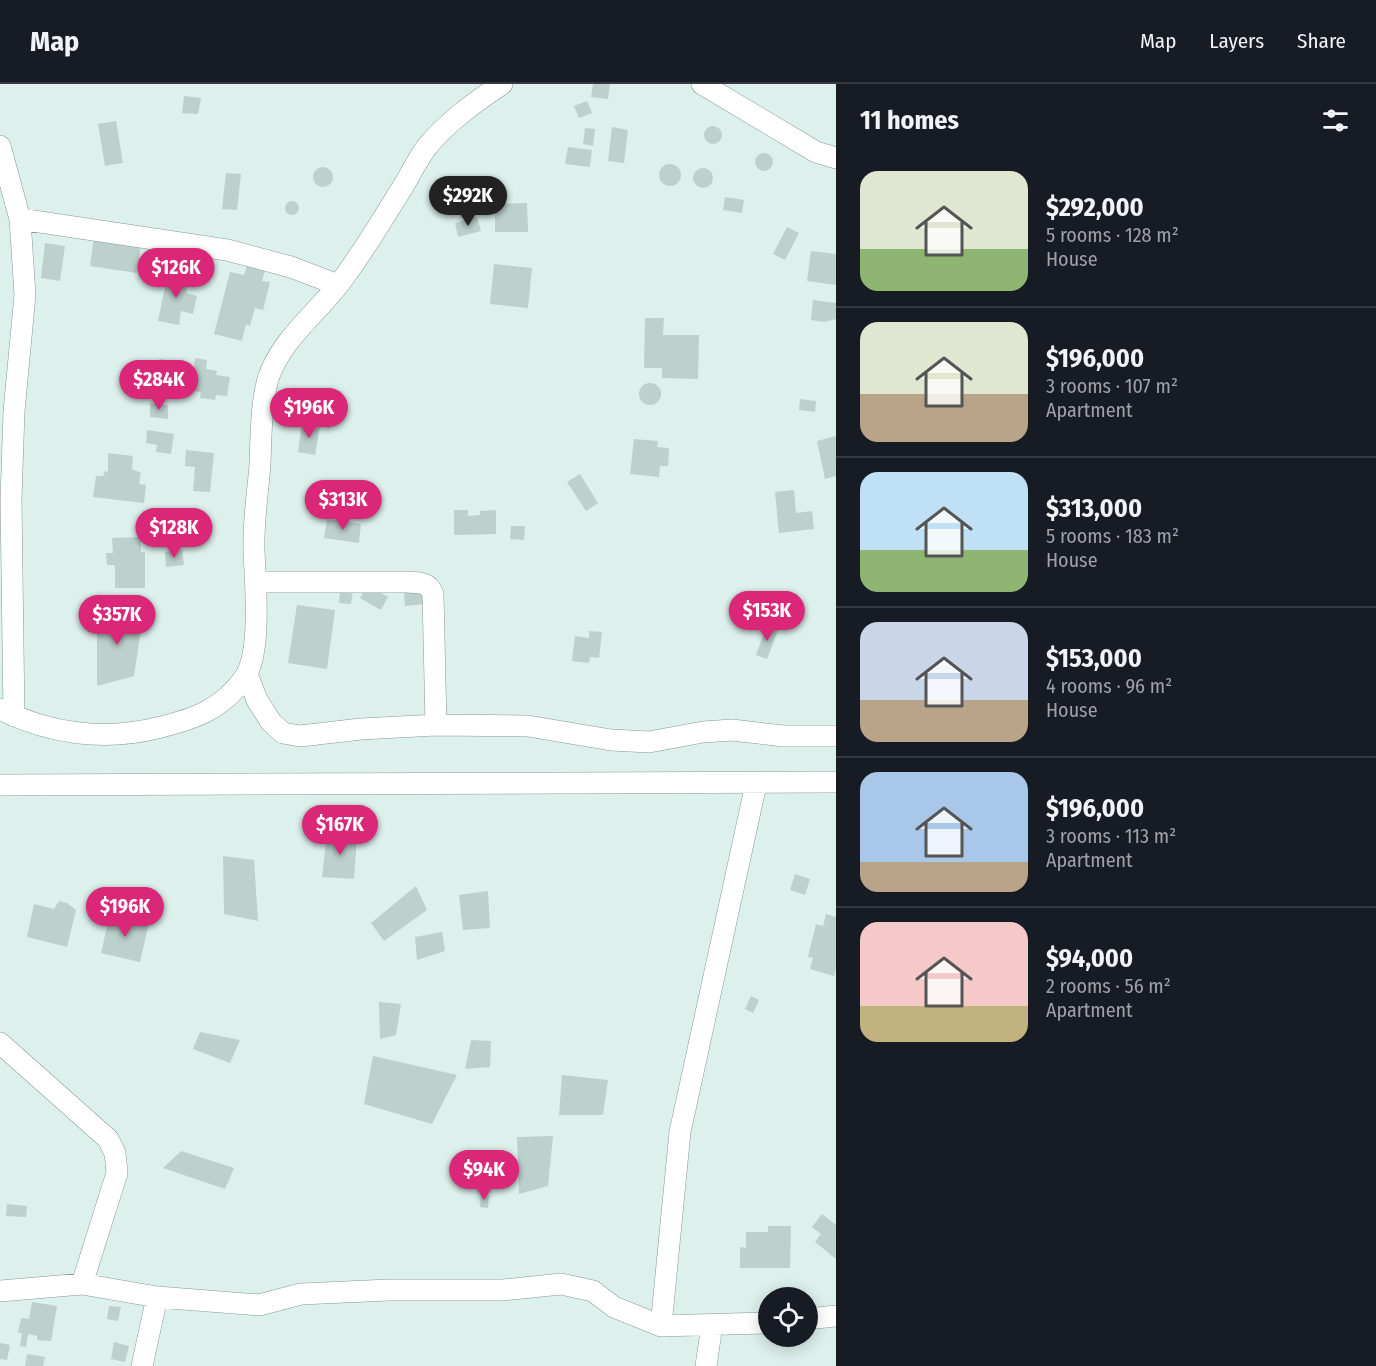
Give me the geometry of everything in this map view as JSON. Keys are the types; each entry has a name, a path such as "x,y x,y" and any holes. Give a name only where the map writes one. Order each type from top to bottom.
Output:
{"street":[{"path":"0,146 20,219 25,296 7,415 5,500 7,712 34,724 111,735 152,729 188,720 208,711 228,698 246,674 255,640 254,547 262,422 267,381 277,355 338,285 364,250 426,148 466,108 502,84"},
{"path":"702,84 816,152 836,158"},
{"path":"20,219 227,250 291,267 338,285"},
{"path":"256,582 408,582 424,583 430,587 434,594 436,725"},
{"path":"246,674 257,700 271,722 284,733 300,736 361,729 436,725 528,726 611,740 649,742 703,732 732,730 783,736 836,736"},
{"path":"0,785 756,784 835,778"},
{"path":"661,1326 680,1132 756,784"},
{"path":"0,1043 108,1139 115,1153 117,1173 82,1284"},
{"path":"0,1291 82,1284 158,1297 259,1305 301,1294 389,1290 503,1290 561,1284 593,1291 614,1307 661,1326 758,1323"},
{"path":"142,1366 158,1297"},
{"path":"818,1318 836,1316"},
{"path":"706,1366 711,1325"}],"building":[{"path":"593,84 610,84 608,99 591,97"},
{"path":"184,96 201,98 198,114 182,113"},
{"path":"587,101 592,113 579,118 574,106"},
{"path":"116,121 123,163 105,166 98,124"},
{"path":"713,126 719,129 722,135 719,141 713,144 707,141 704,135 707,129"},
{"path":"612,127 628,130 624,163 608,161"},
{"path":"585,128 595,129 593,146 583,144"},
{"path":"568,147 592,150 590,167 565,164"},
{"path":"764,153 770,156 773,162 770,168 764,171 758,168 755,162 758,156"},
{"path":"670,164 678,167 681,175 678,183 670,186 662,183 659,175 662,167"},
{"path":"323,167 330,170 333,177 330,184 323,187 316,184 313,177 316,170"},
{"path":"703,168 710,171 713,178 710,185 703,188 696,185 693,178 696,171"},
{"path":"226,173 241,174 237,210 222,209"},
{"path":"725,197 744,200 742,213 723,210"},
{"path":"289,201 295,201 299,208 295,215 289,215 285,211 285,205"},
{"path":"527,203 528,232 495,232 495,204"},
{"path":"477,217 481,231 458,237 455,223"},
{"path":"787,227 799,233 785,260 773,254"},
{"path":"94,237 141,244 137,273 90,266"},
{"path":"45,243 65,246 60,281 41,278"},
{"path":"811,251 836,254 836,285 807,281"},
{"path":"494,264 532,268 528,308 490,304"},
{"path":"247,266 265,270 262,281 270,282 263,310 255,308 250,326 246,324 242,341 214,334 230,272 244,275"},
{"path":"168,272 189,277 186,293 197,296 193,314 181,311 179,325 158,321"},
{"path":"813,300 836,303 836,319 824,322 811,320"},
{"path":"645,318 664,318 663,335 699,335 698,379 662,378 662,368 644,368"},
{"path":"195,358 207,360 206,369 217,371 216,375 230,377 227,396 216,395 215,400 200,398 201,392 191,391"},
{"path":"159,359 183,362 181,380 171,379 170,392 151,390 153,375 158,375"},
{"path":"650,383 658,386 661,394 658,402 650,405 642,402 639,394 642,386"},
{"path":"800,399 816,401 815,412 799,410"},
{"path":"150,403 168,405 168,419 150,417"},
{"path":"329,412 336,421 328,429 320,420"},
{"path":"302,423 320,426 315,455 298,452"},
{"path":"147,430 174,434 171,454 156,452 157,445 146,443"},
{"path":"836,436 836,476 825,479 817,441"},
{"path":"634,439 658,441 657,447 669,448 668,466 660,466 659,477 630,474"},
{"path":"186,450 214,453 210,492 193,491 195,467 185,466"},
{"path":"108,453 133,456 132,469 141,473 139,484 146,485 144,503 93,497 96,476 103,476 105,471 108,472"},
{"path":"580,474 598,503 586,511 567,482"},
{"path":"794,490 796,513 812,511 814,529 779,533 775,492"},
{"path":"454,510 468,510 468,516 480,515 480,511 496,510 496,534 454,535"},
{"path":"327,519 361,524 359,543 324,538"},
{"path":"511,526 525,526 524,540 510,539"},
{"path":"141,537 141,552 145,552 145,588 115,588 115,565 107,565 106,553 113,553 112,538"},
{"path":"182,550 184,565 166,567 165,552"},
{"path":"367,585 388,597 381,610 360,598"},
{"path":"340,588 353,590 351,604 339,603"},
{"path":"423,591 424,604 405,606 404,593"},
{"path":"297,605 335,610 327,669 288,663"},
{"path":"97,613 143,616 134,676 97,686"},
{"path":"767,625 778,630 767,659 756,655"},
{"path":"589,631 602,632 599,658 590,657 589,663 572,661 575,636 589,638"},
{"path":"327,832 357,836 354,879 322,877"},
{"path":"223,856 254,860 258,921 224,914"},
{"path":"795,874 810,879 805,895 790,890"},
{"path":"416,886 427,910 384,941 371,923"},
{"path":"488,891 490,928 463,930 459,895"},
{"path":"59,901 67,903 76,910 67,947 27,937 34,904 54,909"},
{"path":"110,914 149,923 140,962 101,953"},
{"path":"826,914 836,917 834,976 810,969 813,958 808,957 816,924 823,926"},
{"path":"442,932 445,951 417,960 415,937"},
{"path":"751,996 759,1000 753,1013 745,1009"},
{"path":"379,1002 401,1004 396,1035 380,1039"},
{"path":"200,1032 240,1040 230,1063 193,1049"},
{"path":"471,1040 491,1041 490,1067 465,1069"},
{"path":"373,1056 457,1075 432,1124 364,1104"},
{"path":"562,1075 608,1080 603,1115 559,1115"},
{"path":"553,1136 548,1186 519,1194 517,1137"},
{"path":"181,1151 234,1168 225,1189 163,1168"},
{"path":"481,1194 489,1195 488,1208 480,1207"},
{"path":"7,1204 27,1206 26,1217 6,1216"},
{"path":"822,1214 836,1225 836,1259 815,1242 821,1234 812,1227"},
{"path":"768,1226 791,1226 790,1268 740,1268 740,1247 746,1248 746,1232 768,1232"},
{"path":"32,1302 57,1306 51,1341 37,1340 37,1336 28,1334 26,1347 20,1346 22,1333 18,1333 21,1318 29,1319"},
{"path":"109,1306 121,1307 118,1321 107,1319"},
{"path":"114,1342 129,1346 125,1362 111,1359"},
{"path":"0,1343 10,1345 7,1360 0,1359"},
{"path":"27,1354 45,1357 43,1366 25,1366"}]}
